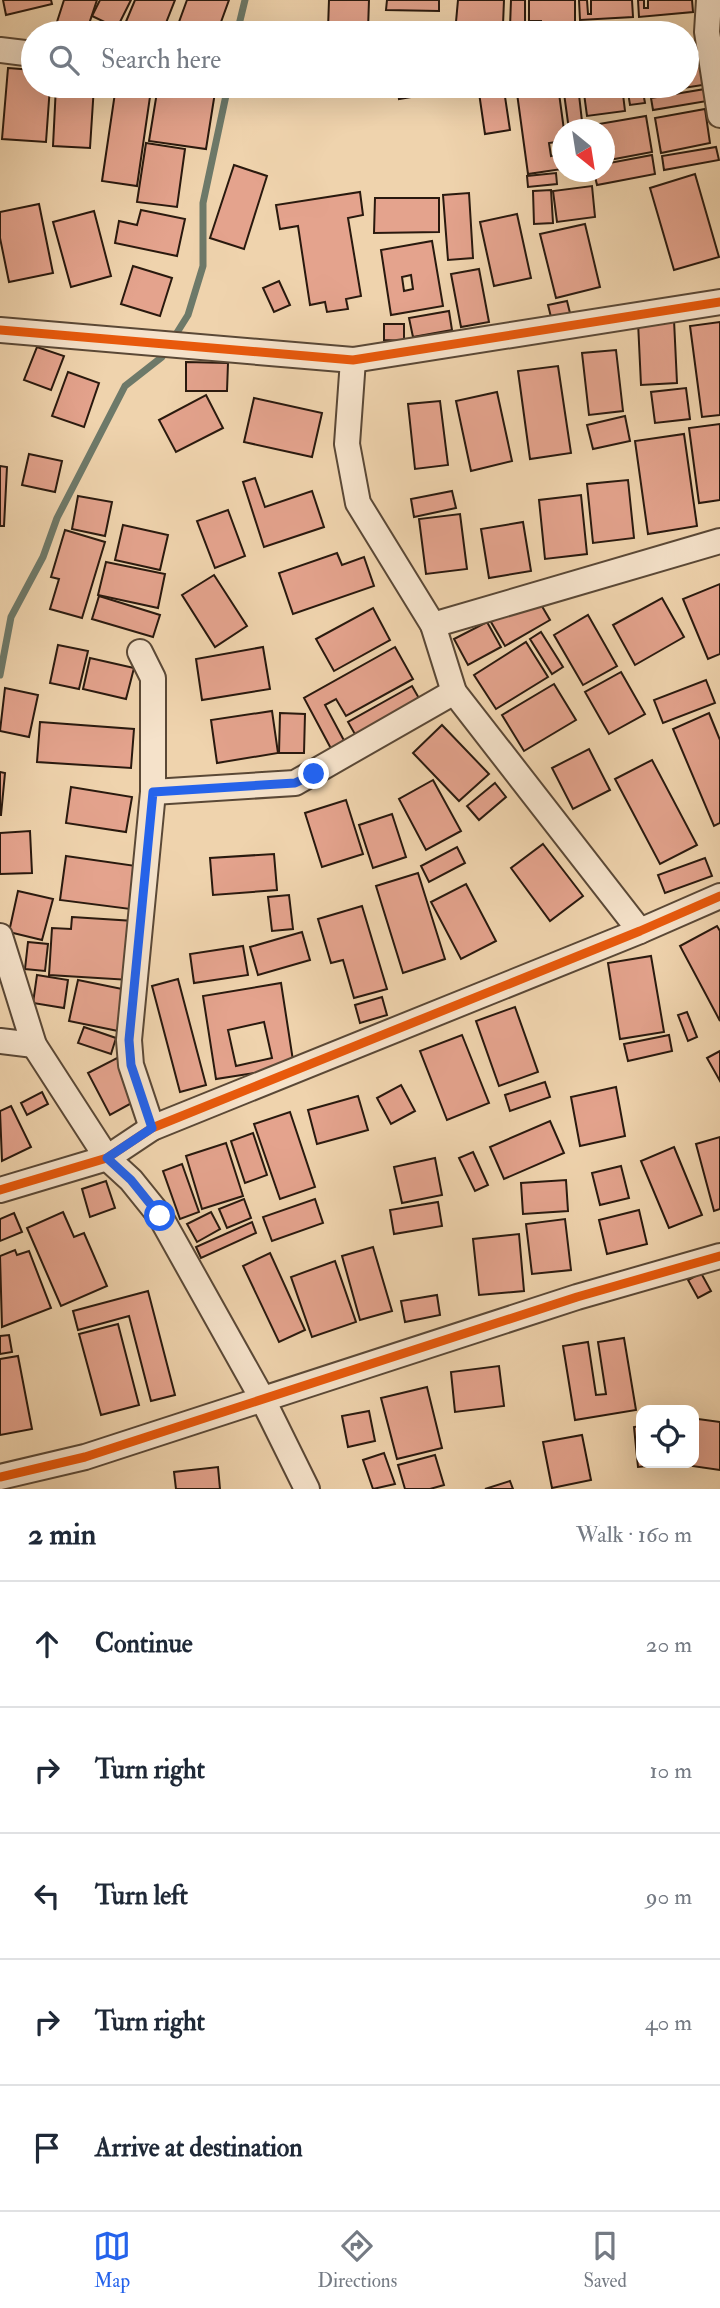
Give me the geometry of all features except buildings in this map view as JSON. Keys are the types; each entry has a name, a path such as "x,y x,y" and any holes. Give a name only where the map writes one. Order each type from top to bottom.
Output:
{"street":[{"path":"699,28 709,0"},
{"path":"699,40 720,115"},
{"path":"0,50 21,53"},
{"path":"0,330 353,360 720,302"},
{"path":"353,360 347,443 358,503 433,625 454,692 640,931"},
{"path":"433,625 720,541"},
{"path":"140,652 153,678 153,792 129,1040 131,1065 152,1128"},
{"path":"153,792 295,783 454,692"},
{"path":"0,1190 107,1158 152,1128 640,931 720,896"},
{"path":"0,936 34,1045 107,1158 131,1180 160,1216 263,1400 307,1489"},
{"path":"0,1041 34,1045"},
{"path":"0,1477 85,1457 577,1297 720,1256"}],"waterway":[{"path":"240,21 245,0"},
{"path":"173,339 188,315 203,266 203,203 225,98"},
{"path":"0,675 11,617 43,557 57,518 125,386 162,357 167,349"}],"cycle path":[{"path":"0,330 353,360 720,302"},
{"path":"0,1190 107,1158 152,1128 640,931 720,896"},
{"path":"0,1477 85,1457 577,1297 720,1256"}],"route":[{"path":"160,1216 131,1180 107,1158 152,1128 131,1065 129,1040 153,792 295,783 314,774"}]}
